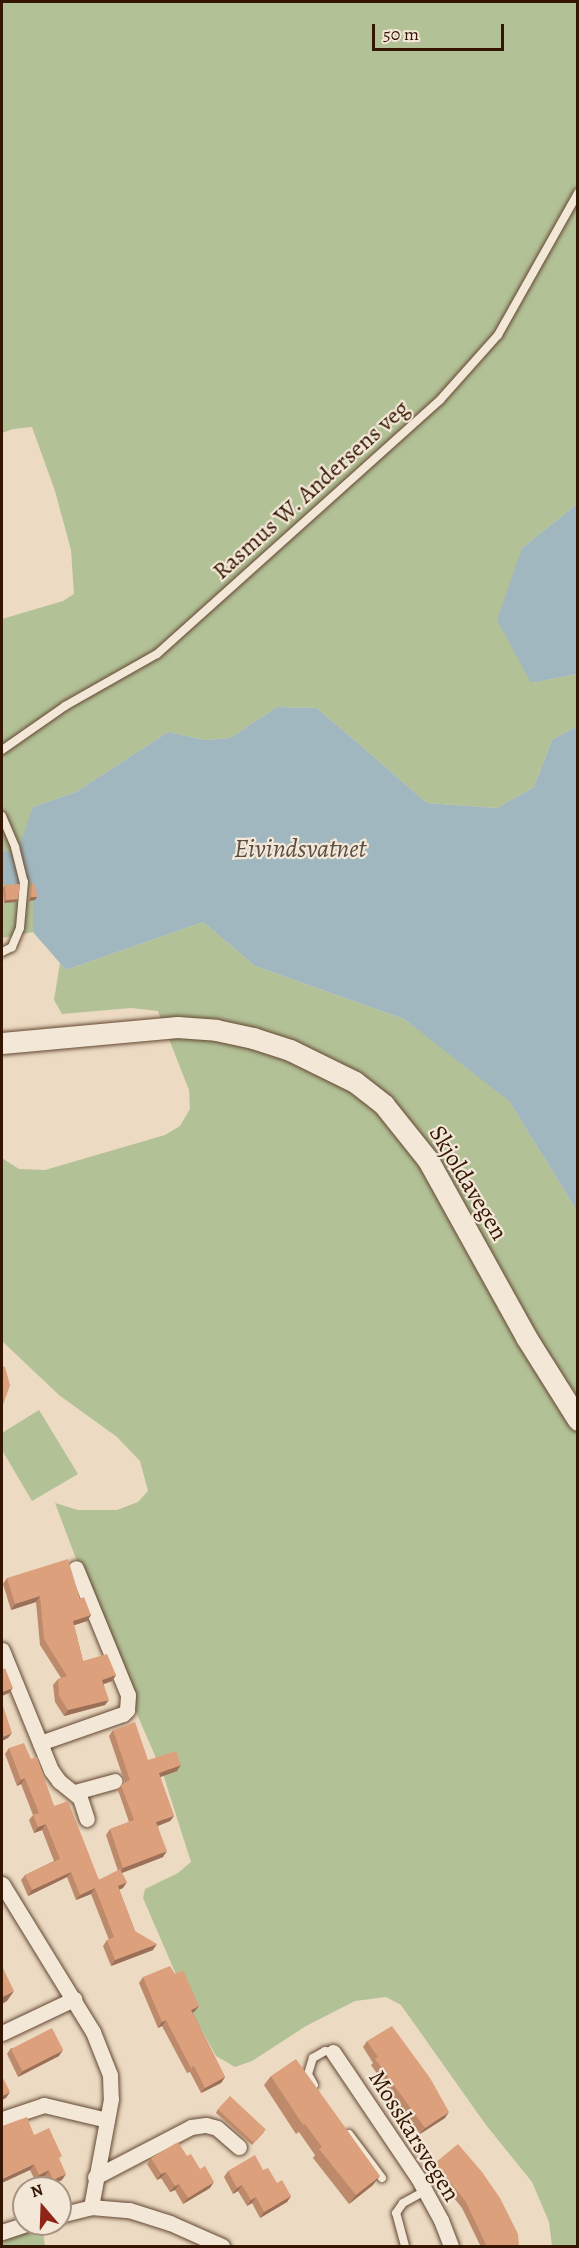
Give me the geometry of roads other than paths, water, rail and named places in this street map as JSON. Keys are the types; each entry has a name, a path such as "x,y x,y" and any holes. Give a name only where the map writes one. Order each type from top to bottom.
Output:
{"main road":[{"name":"Skjoldavegen","path":"2,1043 177,1027 216,1030 253,1038 290,1050 355,1082 384,1105 428,1160 526,1337 578,1420"}],"street":[{"path":"40,1743 123,1714 128,1710 128,1695 76,1568"},
{"path":"2,1650 51,1770 59,1781 75,1792 87,1819"},
{"path":"75,1792 115,1781"},
{"path":"2,1884 93,2032 110,2075 111,2099 91,2208"},
{"path":"2,2033 74,1999"},
{"name":"Mosskarsvegen","path":"333,2052 425,2191 441,2220 451,2247"},
{"path":"2,2119 44,2105 107,2120"},
{"path":"95,2177 190,2127 206,2125 217,2128 239,2147"},
{"path":"72,2212 91,2208 129,2210 170,2223 222,2247"}],"lane":[{"name":"Rasmus W. Andersens veg","path":"2,750 65,706 157,654 440,400 498,335 578,193"},
{"path":"2,816 15,847 24,891 20,928 12,947 2,952"},
{"path":"318,2092 308,2074 309,2065 319,2053 333,2052"},
{"path":"347,2130 382,2178"},
{"path":"405,2247 396,2213 403,2203 425,2191"}],"water":[{"path":"577,504 577,674 531,683 497,620 522,548"},
{"name":"Eivindsvatnet","path":"277,707 317,708 427,803 497,808 534,787 552,740 577,726 577,1211 509,1101 404,1019 255,966 203,922 66,970 33,932 33,889 19,847 33,807 76,792 168,732 205,740 230,738"}],"waterway":[{"path":"2,867 18,871"}]}
